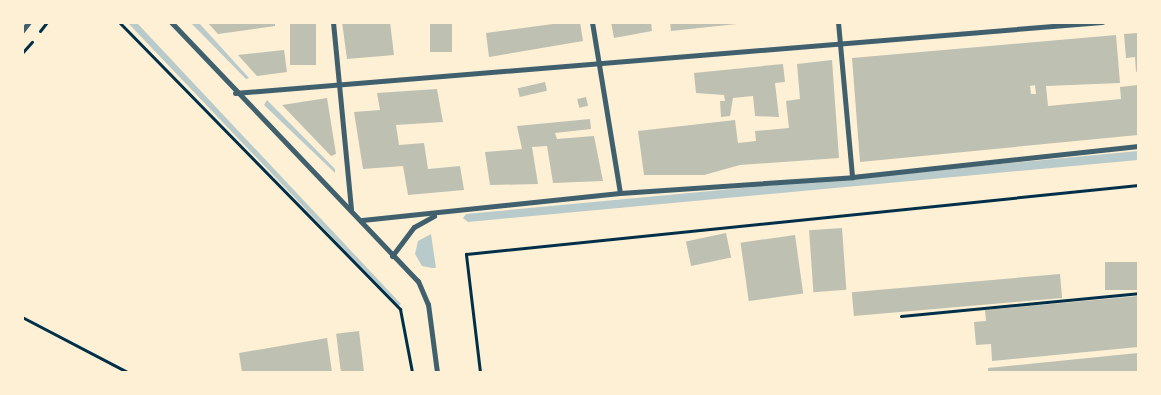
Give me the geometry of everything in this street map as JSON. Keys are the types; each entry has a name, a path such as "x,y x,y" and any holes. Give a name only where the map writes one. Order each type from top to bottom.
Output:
{"street":[{"path":"22,32 29,22"},
{"path":"171,22 235,93 362,220 392,256 418,281 428,304 437,372"},
{"path":"333,22 351,209"},
{"path":"592,22 620,193"},
{"path":"838,22 852,178"},
{"path":"235,93 599,66 840,43 1102,22"},
{"path":"362,220 436,214 620,193 852,178 1138,146"},
{"path":"392,256 414,227 436,214"}],"path":[{"path":"119,22 400,309 412,372"},
{"path":"480,372 466,254 1138,185"},
{"path":"901,316 1138,293"},
{"path":"22,317 127,372"}],"shaded area":[{"path":"128,23 137,23 401,304 398,306"},
{"path":"191,23 199,23 249,78 246,79"},
{"path":"267,100 335,169 335,173 264,105"},
{"path":"1138,151 1138,160 468,222 463,218 466,214"},
{"path":"431,234 436,268 422,266 415,254 418,241"}],"building":[{"path":"207,22 275,22 275,26 218,34"},
{"path":"290,22 316,22 316,65 290,65"},
{"path":"342,22 390,22 394,55 347,59"},
{"path":"430,22 452,22 452,52 430,52"},
{"path":"580,22 583,41 489,57 486,33"},
{"path":"611,22 651,22 652,31 614,38"},
{"path":"670,22 737,22 737,24 671,31"},
{"path":"1138,33 1138,71 1136,72 1135,57 1126,58 1124,34"},
{"path":"1116,35 1120,83 1046,86 1048,106 1121,99 1120,87 1138,85 1138,135 860,162 852,58","holes":["1035,85 1036,94 1031,94 1030,86"]},
{"path":"284,50 287,72 257,76 238,55"},
{"path":"832,60 839,158 740,165 704,175 644,175 638,131 735,120 738,143 756,141 755,131 789,128 786,101 800,99 797,64"},
{"path":"783,64 785,82 775,83 779,117 755,116 753,96 733,98 730,116 721,117 720,101 725,101 724,95 696,93 694,73"},
{"path":"545,82 547,91 520,97 518,88"},
{"path":"437,89 443,122 396,125 399,145 424,143 428,169 460,166 464,190 408,195 403,166 363,169 354,112 380,110 377,93"},
{"path":"586,97 588,106 579,108 577,99"},
{"path":"327,98 336,154 331,156 282,105"},
{"path":"590,119 591,129 555,133 557,139 594,136 603,181 553,183 547,146 532,147 538,184 490,185 485,152 522,149 517,126"},
{"path":"842,228 846,290 813,292 809,230"},
{"path":"726,233 731,257 691,266 686,242"},
{"path":"795,235 803,293 749,301 741,243"},
{"path":"1105,262 1138,262 1138,290 1105,290"},
{"path":"1060,274 1062,298 854,316 852,292"},
{"path":"1138,296 1138,347 992,361 991,344 976,345 974,322 986,321 985,310"},
{"path":"359,331 364,372 341,372 336,334"},
{"path":"327,338 332,372 242,372 239,353"},
{"path":"1138,353 1138,372 988,372 988,368"}]}
